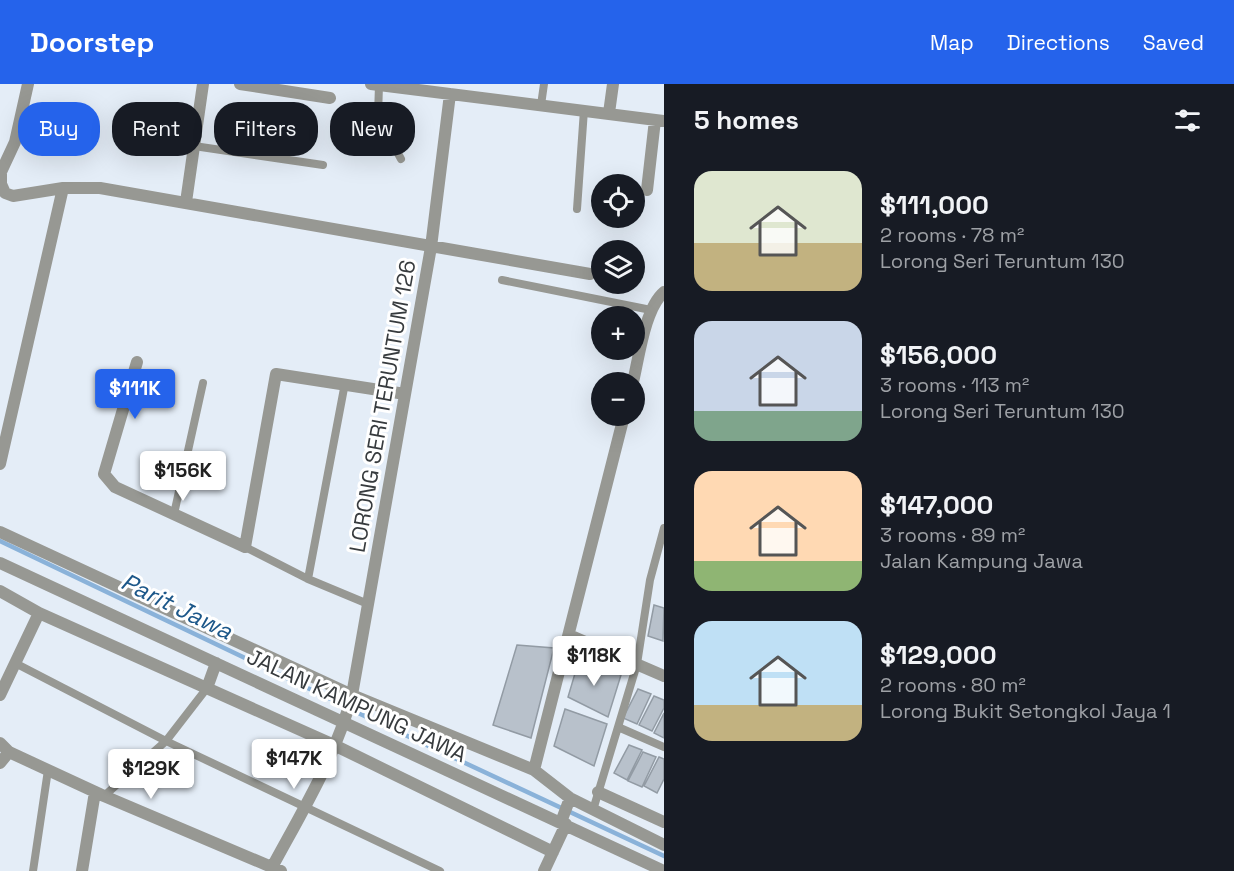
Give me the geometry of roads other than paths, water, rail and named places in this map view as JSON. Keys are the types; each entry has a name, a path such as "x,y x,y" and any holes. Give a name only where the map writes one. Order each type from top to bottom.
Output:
{"street":[{"path":"28,84 15,142 1,172 0,186 5,193 12,196 63,188 100,188 590,274"},
{"path":"200,102 203,84"},
{"path":"240,84 330,98"},
{"path":"609,113 613,84"},
{"path":"375,85 410,86 450,94 659,120 647,190"},
{"name":"LORONG SERI TERUNTUM 126","path":"275,870 334,746 345,720 351,697 431,247 450,94"},
{"path":"186,202 193,156"},
{"path":"0,464 63,188"},
{"path":"636,372 651,310 656,298 664,291"},
{"path":"136,362 104,474 115,487 245,547 276,374 405,394"},
{"path":"534,770 621,426"},
{"path":"0,532 351,697 534,770 570,800 664,844"},
{"name":"JALAN KAMPUNG JAWA","path":"0,563 563,821 664,871"},
{"name":"JALAN KAMPUNG JAWA","path":"0,591 39,613 334,746 553,852"},
{"path":"0,695 39,613"},
{"path":"569,635 664,676"},
{"path":"207,688 216,663"},
{"path":"0,763 4,748 100,794 275,870"},
{"path":"598,792 664,822"},
{"path":"82,871 100,794"},
{"path":"544,871 553,852 570,800"}],"lane":[{"path":"541,105 544,84"},
{"path":"375,85 378,116 401,159"},
{"path":"577,209 584,110"},
{"path":"202,147 323,165"},
{"path":"502,280 651,310"},
{"path":"174,514 203,383"},
{"path":"308,579 345,383"},
{"path":"593,810 637,664 650,580 664,528"},
{"path":"245,547 308,579 368,604"},
{"path":"15,663 166,741 440,871"},
{"path":"100,794 166,741 207,688"},
{"path":"618,727 664,747"},
{"path":"33,871 48,770"}],"waterway":[{"name":"Parit Jawa","path":"0,541 339,703"},
{"name":"Parit Jawa","path":"356,712 664,856"}]}
